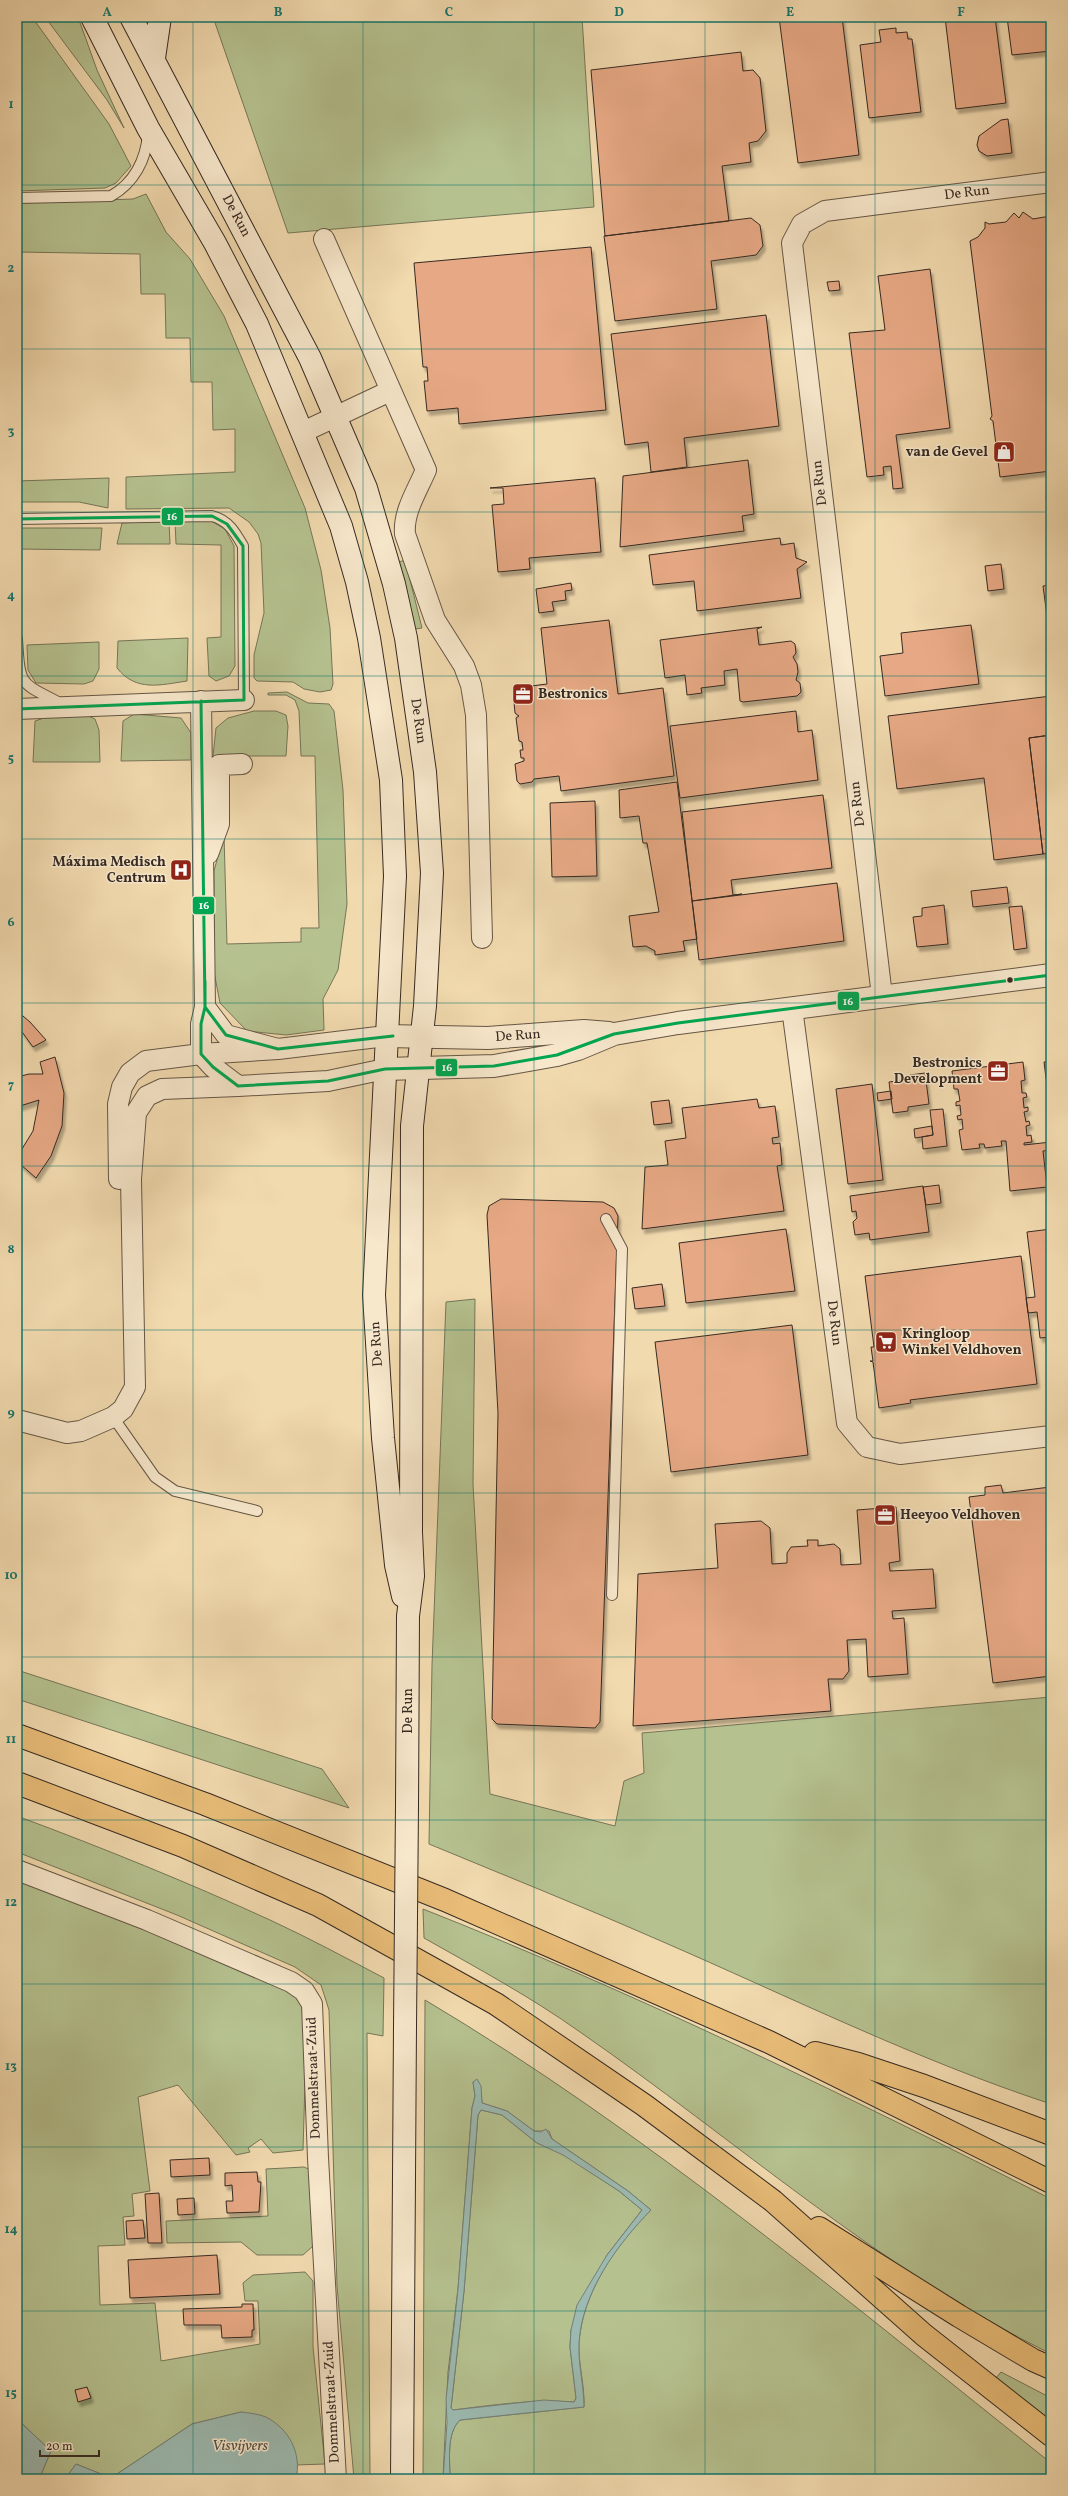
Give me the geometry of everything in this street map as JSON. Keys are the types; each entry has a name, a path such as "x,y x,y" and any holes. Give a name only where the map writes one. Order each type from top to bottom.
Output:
{"highway":[{"path":"17,1735 205,1804 445,1900 769,2042 1051,2182"},
{"path":"17,1783 183,1846 318,1905 496,2004 644,2105 773,2201 924,2335 1051,2435"},
{"path":"769,2042 858,2064 924,2086 1051,2134"},
{"path":"773,2201 880,2265 966,2320 1033,2360 1051,2368"}],"main road":[{"name":"De Run","path":"92,17 148,128 237,283 303,432 341,526 357,582 369,638 390,780 394,876 374,1295 383,1438 396,1565 408,1616"},
{"name":"De Run","path":"132,17 293,322 336,416 366,488 382,539 406,638 419,721 430,822 432,873 426,1006 418,1068 412,1144 411,1524 413,1576 408,1616 402,2479"},
{"path":"154,58 160,17"},
{"name":"De Run","path":"386,1036 488,1038 584,1031 614,1034 792,1008 1051,975"},
{"name":"De Run","path":"385,1069 494,1066 557,1055 578,1049 614,1034"}],"street":[{"name":"De Run","path":"882,996 792,243 802,224 826,211 1051,182"},
{"path":"324,239 426,470 404,522 405,534 435,620 464,666 471,685 476,715 482,938"},
{"path":"303,432 390,391"},
{"path":"18,709 244,700"},
{"path":"200,702 204,865 205,1008 201,1024 201,1054 213,1067 238,1086"},
{"path":"204,865 219,824 219,764 242,764"},
{"name":"De Run","path":"205,1008 226,1035 278,1049 386,1036"},
{"name":"De Run","path":"792,1008 847,1423 867,1447 900,1454 1051,1436"},
{"path":"17,1420 67,1433 81,1431 113,1417 123,1409 135,1387 132,1250 119,1180 118,1104 122,1087 130,1073 146,1061 201,1054 278,1049"},
{"name":"De Run","path":"132,1250 131,1179 136,1113 147,1096 162,1089 328,1081 385,1069"},
{"name":"Dommelstraat-Zuid","path":"17,1870 147,1920 292,1982 309,1998 312,2004 318,2158 336,2479"}],"lane":[{"path":"17,198 112,196 124,189 138,168 145,152 148,128"},
{"path":"17,519 212,516 220,518 232,528 243,546 244,700"},
{"path":"17,639 22,679 31,689 70,707"},
{"path":"606,1219 622,1248 612,1595"},
{"path":"113,1417 155,1477 175,1491 257,1511"}],"green space":[{"path":"17,17 32,17 109,124 131,166 116,183 105,188 17,191"},
{"path":"45,17 78,17 97,70 124,128 107,100"},
{"path":"213,17 582,17 594,207 288,233"},
{"path":"146,194 166,232 190,259 224,316 305,508 321,570 330,628 333,684 331,690 320,692 304,689 293,682 257,681 254,678 254,655 264,613 261,543 258,534 249,522 229,508 126,509 126,477 235,472 235,429 213,430 212,382 191,382 190,338 166,338 165,294 141,294 140,254 17,252 17,203 133,199"},
{"path":"109,478 108,508 79,502 17,502 17,481"},
{"path":"169,521 170,544 117,544 122,523"},
{"path":"175,521 211,521 225,529 234,546 235,666 229,676 216,681 209,676 207,638 221,637 221,545 176,544"},
{"path":"17,528 102,528 100,550 18,549"},
{"path":"405,560 422,628 415,629 399,562"},
{"path":"188,638 187,681 158,685 140,684 124,676 117,668 118,641"},
{"path":"99,642 99,669 93,681 84,684 36,683 28,670 27,645"},
{"path":"287,692 308,703 329,704 334,711 343,790 347,904 338,970 323,999 324,1030 286,1035 247,1031 220,1003 214,972 214,871 224,834 227,944 301,942 301,928 319,928 315,756 301,756 299,711 295,700 286,695 268,695 268,693"},
{"path":"254,711 276,711 286,715 288,726 286,756 213,756 216,728 228,718"},
{"path":"134,714 181,718 191,733 191,760 121,761 123,721"},
{"path":"86,715 95,719 99,730 100,762 33,762 35,721 47,717"},
{"path":"475,1299 473,1484 490,1794 615,1826 624,1781 644,1773 642,1733 1051,1697 1051,2104 1001,2087 903,2048 632,1928 429,1844 432,1665 446,1302"},
{"path":"17,1670 322,1769 349,1808 17,1699"},
{"path":"17,1816 81,1840 208,1892 299,1934 384,1978 383,2036 367,2033 370,2479 354,2479 337,2286 329,2010 321,1985 295,1967 177,1915 17,1852"},
{"path":"17,1874 289,1986 302,2003 306,2048 303,2150 273,2153 261,2139 248,2148 250,2152 236,2155 178,2085 138,2097 150,2191 132,2194 134,2216 123,2217 125,2245 98,2246 100,2305 155,2303 161,2361 260,2344 258,2301 245,2301 243,2283 253,2275 305,2272 313,2281 313,2347 325,2464 296,2465 296,2459 241,2412 192,2424 117,2474 106,2476 76,2464 65,2479 39,2479 51,2451 17,2419"},
{"path":"423,1909 582,1975 740,2047 897,2122 1051,2199 1051,2354 988,2320 927,2283 868,2244 638,2073 561,2019 504,1983 424,1938"},
{"path":"425,2000 507,2051 588,2106 668,2162 746,2221 1051,2463 1051,2479 450,2479 449,2456 451,2440 453,2432 460,2420 584,2407 584,2391 579,2343 587,2306 594,2288 614,2254 625,2238 651,2210 628,2191 552,2139 549,2131 534,2131 507,2111 482,2103 481,2091 473,2082 475,2096 472,2108 458,2289 448,2372 443,2479 423,2479"},
{"path":"481,2110 502,2115 537,2143 563,2154 619,2191 642,2210 607,2255 571,2330 570,2347 576,2398 574,2402 544,2401 498,2404 453,2410 451,2408 464,2291 478,2115"},
{"path":"304,2167 313,2171 313,2246 303,2255 257,2255 241,2242 167,2243 166,2221 268,2216 266,2169"},
{"path":"1001,2372 1051,2398 1051,2421 996,2378"}],"water":[{"path":"477,2079 481,2086 482,2103 507,2111 534,2131 541,2132 546,2129 552,2139 628,2191 651,2210 626,2238 603,2270 587,2306 579,2343 579,2359 584,2407 460,2420 453,2432 451,2440 449,2456 450,2479 443,2479 447,2423 446,2399 458,2289 472,2108 475,2096 473,2082","holes":["481,2110 502,2115 537,2143 563,2155 619,2191 642,2210 607,2255 577,2305 571,2330 570,2347 576,2398 574,2402 544,2400 453,2410 451,2408 464,2291 478,2115"]},
{"name":"Visvijvers","path":"241,2412 266,2417 281,2428 287,2435 292,2443 297,2460 296,2479 65,2479 76,2464 106,2476 117,2474 192,2424"},
{"path":"17,2419 51,2451 39,2479 17,2479"}],"building":[{"path":"779,17 842,17 859,155 798,163"},
{"path":"945,17 995,17 1006,103 956,109"},
{"path":"1007,17 1051,17 1051,51 1012,55"},
{"path":"896,28 896,33 907,32 908,39 912,39 921,112 869,118 860,45 881,42 879,30"},
{"path":"741,52 743,71 753,70 760,78 766,131 758,141 749,143 751,162 722,166 729,221 605,236 591,70"},
{"path":"1008,119 1012,153 987,156 979,151 977,145 979,136 1001,120"},
{"path":"1023,212 1033,219 1050,216 1051,214 1051,471 1000,477 993,421 990,419 992,416 970,241 978,237 985,228 985,222 989,224 1006,222 1014,213 1019,218"},
{"path":"751,218 760,225 763,246 756,255 711,261 717,309 615,321 604,236"},
{"path":"591,247 606,410 459,424 458,408 427,411 424,381 428,381 427,367 423,367 414,263"},
{"path":"930,269 950,428 896,435 903,488 893,489 891,466 883,467 884,475 867,477 849,333 885,330 878,276"},
{"path":"839,281 840,290 829,291 827,282"},
{"path":"766,315 779,426 684,438 687,467 651,472 648,442 625,445 611,334"},
{"path":"748,460 754,514 742,516 744,531 620,547 623,476"},
{"path":"595,478 601,552 529,558 530,569 498,572 492,505 504,504 503,488 490,488"},
{"path":"1046,495 1051,495 1051,536"},
{"path":"780,538 781,545 794,543 796,558 807,562 797,569 801,598 697,611 694,581 653,585 649,555"},
{"path":"1001,564 1004,589 988,591 985,566"},
{"path":"571,583 572,590 565,591 566,600 552,602 554,611 539,613 536,589"},
{"path":"1051,585 1051,646 1043,586"},
{"path":"609,620 618,694 663,688 674,776 561,791 559,776 534,779 532,782 520,784 517,781 515,764 524,761 524,758 521,758 520,750 523,750 522,742 519,741 516,718 519,716 515,713 513,691 515,688 547,684 541,628"},
{"path":"971,625 979,684 885,696 880,656 903,653 901,633"},
{"path":"762,627 757,629 759,645 791,641 795,644 796,653 793,657 797,664 798,672 796,680 800,683 801,692 797,696 743,702 740,701 737,669 724,671 725,685 701,688 702,693 687,695 685,675 665,678 660,640"},
{"path":"1051,696 1051,735 1029,738 1043,854 994,860 984,778 897,789 888,716"},
{"path":"796,711 798,732 812,730 818,780 680,798 670,726"},
{"path":"1051,735 1051,853 1043,854 1029,738"},
{"path":"677,782 697,939 683,941 685,951 655,955 655,951 646,946 633,947 629,916 659,912 647,843 643,843 639,816 620,818 619,790"},
{"path":"823,795 832,868 731,880 733,895 742,894 692,901 682,812"},
{"path":"595,801 597,876 552,877 550,803"},
{"path":"837,883 844,941 699,960 692,901"},
{"path":"1007,887 1009,903 973,907 971,891"},
{"path":"944,905 948,944 917,947 913,917 922,916 922,908"},
{"path":"1022,906 1027,948 1014,950 1009,907"},
{"path":"17,1011 30,1022 46,1040 33,1047 17,1025"},
{"path":"55,1057 64,1093 62,1126 51,1156 36,1178 20,1164 17,1157 33,1131 39,1100 17,1107 17,1077 29,1074 43,1074 40,1062"},
{"path":"1051,1061 1051,1118 1044,1062"},
{"path":"1023,1062 1025,1080 1021,1081 1022,1093 1026,1093 1027,1097 1023,1098 1024,1108 1028,1107 1028,1111 1024,1112 1026,1122 1029,1121 1030,1125 1026,1126 1027,1136 1031,1135 1032,1142 1024,1143 1024,1145 1051,1142 1051,1150 1043,1151 1047,1187 1010,1191 1006,1141 1001,1141 1002,1146 985,1148 984,1144 979,1144 980,1148 962,1150 959,1130 963,1129 962,1119 958,1120 957,1116 961,1115 960,1105 956,1106 956,1102 960,1101 958,1089 954,1089 952,1071"},
{"path":"925,1073 929,1104 908,1107 908,1111 893,1113 889,1082 911,1079 910,1075"},
{"path":"872,1084 883,1180 848,1184 836,1089"},
{"path":"891,1091 892,1099 878,1101 877,1093"},
{"path":"757,1099 759,1108 775,1106 779,1137 772,1138 773,1144 780,1143 782,1165 777,1166 784,1211 642,1229 645,1167 668,1165 665,1141 686,1138 682,1108"},
{"path":"669,1100 672,1123 654,1125 651,1102"},
{"path":"943,1109 947,1146 923,1149 922,1137 933,1135 930,1110"},
{"path":"932,1126 933,1135 915,1138 914,1129"},
{"path":"939,1185 941,1203 926,1205 923,1187"},
{"path":"923,1186 929,1232 870,1240 869,1233 855,1235 853,1222 857,1218 856,1211 852,1212 850,1196"},
{"path":"501,1199 603,1202 614,1208 618,1216 600,1722 595,1728 497,1724 492,1719 498,1413 487,1215 489,1206"},
{"path":"786,1229 795,1291 686,1303 679,1243"},
{"path":"1051,1229 1051,1337 1040,1338 1037,1312 1028,1313 1026,1298 1035,1297 1027,1232"},
{"path":"1021,1256 1037,1384 910,1400 911,1403 879,1408 873,1362 870,1361 873,1361 871,1347 874,1347 865,1276"},
{"path":"662,1284 665,1306 635,1309 632,1288"},
{"path":"792,1325 808,1455 671,1472 655,1342"},
{"path":"1001,1485 1003,1493 1050,1487 1051,1676 993,1683 969,1497 985,1495 985,1487"},
{"path":"896,1507 900,1561 889,1563 890,1571 933,1569 936,1608 892,1611 893,1619 904,1618 908,1674 868,1677 866,1639 847,1640 849,1671 843,1679 828,1679 831,1711 633,1726 638,1574 718,1568 715,1524 761,1521 770,1528 772,1564 787,1563 787,1553 791,1547 808,1546 807,1540 818,1540 818,1546 834,1544 840,1549 841,1565 861,1564 857,1510"},
{"path":"209,2158 210,2175 171,2177 170,2160"},
{"path":"257,2172 258,2182 261,2182 259,2212 227,2213 226,2201 233,2201 232,2185 225,2186 225,2173"},
{"path":"159,2193 162,2243 148,2243 145,2194"},
{"path":"194,2198 195,2214 178,2215 177,2199"},
{"path":"143,2220 145,2238 127,2239 126,2221"},
{"path":"217,2255 220,2294 130,2298 128,2260"},
{"path":"242,2304 253,2304 254,2330 252,2330 252,2337 222,2338 221,2325 184,2325 183,2309 242,2307"},
{"path":"87,2387 91,2398 78,2402 75,2390"}],"transit line":[{"name":"16","path":"17,519 212,516 227,524 243,546 244,700 17,709"},
{"name":"16","path":"201,701 205,1007 201,1024 201,1054 213,1067 238,1086 328,1081 385,1069 494,1066 557,1055 614,1034 678,1023 1051,975"},
{"name":"16","path":"205,981 205,1007 226,1035 278,1049 393,1036"}],"place":[{"name":"van de Gevel","path":"1004,452"},
{"name":"Bestronics","path":"523,694"},
{"name":"Máxima Medisch Centrum","path":"181,870"},
{"name":"Bestronics Development","path":"998,1071"},
{"name":"Kringloop Winkel Veldhoven","path":"886,1342"},
{"name":"Heeyoo Veldhoven","path":"885,1515"}]}
